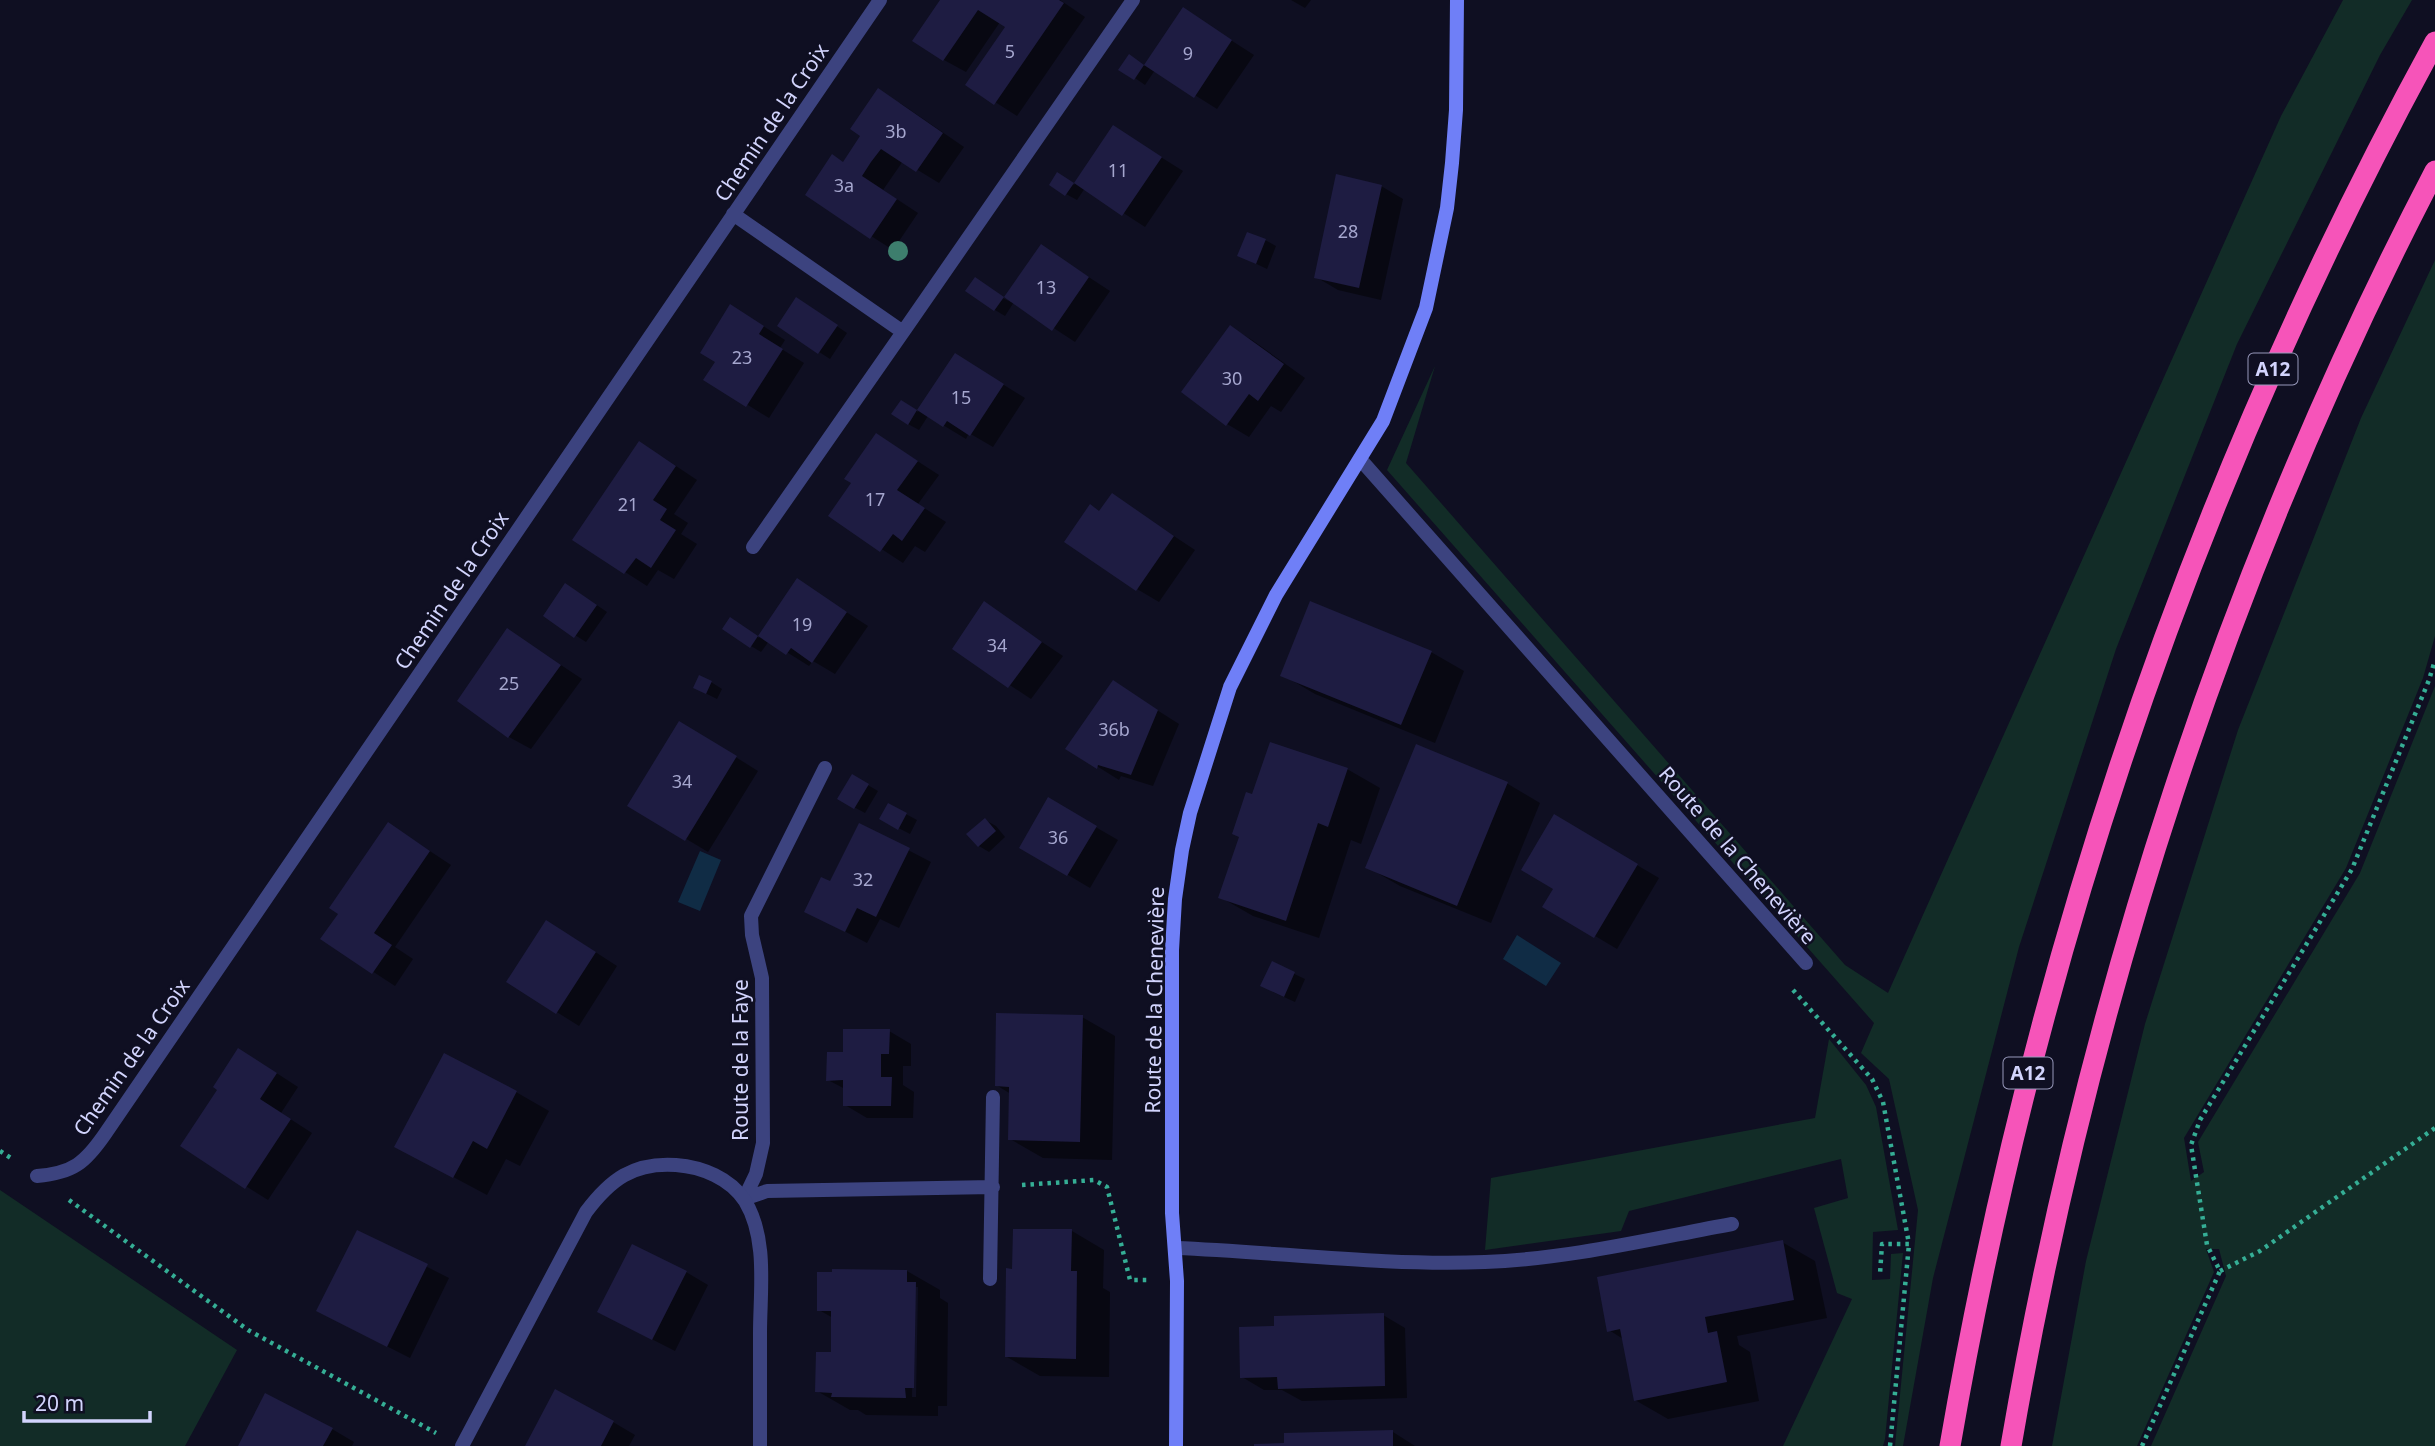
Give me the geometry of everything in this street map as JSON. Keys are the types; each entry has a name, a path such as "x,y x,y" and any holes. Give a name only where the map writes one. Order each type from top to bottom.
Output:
{"highway":[{"name":"A12","path":"1950,1446 1986,1256 2037,1040 2074,906 2139,707 2182,589 2265,385 2365,175 2435,42"},
{"path":"2011,1446 2068,1162 2099,1041 2159,835 2199,718 2277,513 2367,309 2435,172"}],"street":[{"name":"Chemin de la Croix","path":"37,1176 59,1174 79,1164 96,1147 880,0"},
{"path":"753,547 1133,0"},
{"name":"Route de la Chenevière","path":"1176,1446 1176,1248 1172,1213 1172,950 1176,887 1190,813 1230,687 1276,594 1383,421 1426,308 1447,208 1455,110 1457,0"},
{"path":"733,214 903,332"},
{"name":"Route de la Chenevière","path":"1360,459 1805,963"},
{"name":"Route de la Faye","path":"744,1199 756,1174 763,1143 762,978 752,935 751,916 825,768"},
{"path":"990,1279 993,1097"},
{"path":"462,1446 586,1212 604,1188 623,1174 645,1167 673,1165 704,1169 729,1184 744,1199 752,1217 760,1250 760,1446"},
{"path":"744,1199 778,1190 993,1187"},
{"path":"1176,1248 1426,1262 1485,1262 1540,1258 1732,1224"}],"path":[{"path":"2220,1272 2207,1245 2191,1144 2200,1120 2214,1096 2352,869 2435,660"},
{"path":"1872,1079 1883,1102 1909,1244 1890,1446"},
{"path":"2142,1446 2220,1272 2260,1251 2435,1128"},
{"path":"37,1176 248,1330 448,1440"},
{"path":"993,1187 1094,1180 1107,1187 1130,1280 1149,1280"},
{"path":"1880,1274 1882,1244 1909,1244"}],"green space":[{"path":"2343,0 2412,0 2380,55 2237,344 2116,649 2019,947 1933,1278 1903,1446 1895,1446 1918,1210 1889,1079 1861,1053 1874,1023 1387,470 1435,366 1406,463 1845,965 1888,993 2281,116"},
{"path":"2435,260 2435,636 2423,678 2346,868 2184,1138 2191,1181 2204,1172 2198,1142 2360,873 2435,686 2435,1446 2151,1446 2226,1276 2219,1249 2206,1249 2214,1272 2137,1446 2052,1446 2086,1261 2145,1024 2238,730 2361,418"},
{"path":"1829,1039 1866,1085 1876,1107 1898,1230 1873,1232 1872,1280 1890,1279 1891,1254 1903,1253 1883,1446 1783,1446 1852,1299 1837,1293 1814,1208 1848,1198 1841,1159 1629,1211 1621,1231 1485,1250 1491,1178 1815,1118"},
{"path":"0,1190 237,1350 185,1446 0,1446"}],"water":[{"path":"700,851 721,860 700,911 678,902"},
{"path":"1517,935 1561,963 1546,986 1503,959"}],"building":[{"path":"940,0 1059,0 1064,3 994,105 965,85 1005,27 978,10 943,61 912,41"},
{"path":"1183,7 1232,40 1194,98 1144,65"},
{"path":"1129,54 1144,65 1134,80 1118,70"},
{"path":"878,88 943,133 916,172 881,149 871,162 862,176 897,199 870,239 805,195 832,154 843,162 860,136 850,129"},
{"path":"1113,125 1162,157 1122,216 1074,183"},
{"path":"1057,172 1074,183 1065,196 1049,185"},
{"path":"1336,174 1382,185 1359,288 1314,278"},
{"path":"1247,232 1266,239 1256,264 1237,256"},
{"path":"1041,244 1089,277 1052,331 1004,297"},
{"path":"975,277 1004,297 994,311 965,291"},
{"path":"796,297 838,325 818,354 777,326"},
{"path":"730,304 764,326 759,334 783,349 746,407 703,380 715,362 700,353"},
{"path":"1230,325 1284,364 1258,401 1249,394 1226,426 1181,392"},
{"path":"955,353 1004,384 970,436 947,421 943,427 917,410"},
{"path":"901,400 917,410 908,425 891,414"},
{"path":"876,433 918,461 897,490 925,508 902,541 893,534 880,552 828,516 851,483 844,479"},
{"path":"639,441 676,466 653,500 667,509 660,520 676,530 651,568 636,558 624,574 572,540"},
{"path":"1112,493 1174,536 1136,591 1064,542 1090,504 1099,511"},
{"path":"797,578 847,612 812,663 791,648 786,655 758,636"},
{"path":"565,583 597,605 574,638 543,616"},
{"path":"984,601 1042,642 1008,688 952,649"},
{"path":"1310,601 1432,651 1401,725 1280,676"},
{"path":"730,617 758,636 750,648 722,629"},
{"path":"507,628 561,665 508,738 457,701"},
{"path":"699,675 712,681 706,694 693,688"},
{"path":"1113,680 1158,710 1131,775 1098,765 1097,769 1065,749"},
{"path":"679,721 737,756 685,841 627,806"},
{"path":"1270,742 1348,768 1328,827 1318,823 1286,921 1218,898 1239,837 1232,834 1246,792 1252,794"},
{"path":"1416,744 1508,782 1457,906 1365,868"},
{"path":"852,774 869,784 854,809 837,799"},
{"path":"1048,797 1097,826 1067,876 1019,848"},
{"path":"888,803 907,813 898,830 879,819"},
{"path":"1554,814 1638,864 1594,938 1542,907 1553,889 1521,870"},
{"path":"985,818 996,831 978,847 966,834"},
{"path":"388,822 430,851 374,933 392,945 372,974 320,939 338,914 329,908"},
{"path":"859,823 910,848 876,917 857,908 845,932 804,912 821,877 830,881"},
{"path":"546,920 596,952 556,1014 506,982"},
{"path":"1272,961 1295,972 1284,997 1260,986"},
{"path":"996,1013 1083,1015 1080,1142 1008,1140 1009,1087 995,1086"},
{"path":"843,1029 890,1029 889,1054 881,1054 881,1077 892,1077 891,1106 843,1106 843,1080 826,1081 827,1052 843,1052"},
{"path":"238,1048 277,1073 260,1099 291,1119 245,1189 180,1146 217,1090 213,1087"},
{"path":"444,1053 517,1091 487,1149 473,1141 453,1178 394,1147"},
{"path":"1013,1229 1072,1229 1071,1271 1077,1271 1076,1359 1005,1357 1006,1268 1012,1269"},
{"path":"357,1230 428,1264 387,1347 316,1311"},
{"path":"1783,1240 1794,1300 1705,1317 1708,1333 1717,1331 1727,1382 1634,1401 1620,1329 1607,1332 1597,1277"},
{"path":"632,1244 687,1271 652,1340 597,1312"},
{"path":"832,1269 907,1270 907,1282 916,1282 914,1388 905,1388 906,1398 831,1397 832,1393 815,1392 816,1352 831,1352 831,1311 817,1311 817,1272 832,1272"},
{"path":"1384,1313 1385,1386 1278,1389 1277,1377 1240,1378 1239,1327 1274,1326 1274,1316"},
{"path":"555,1389 614,1421 601,1446 525,1446"},
{"path":"265,1393 333,1428 323,1446 238,1446"},
{"path":"1393,1430 1393,1446 1254,1446 1284,1443 1284,1433"}]}
